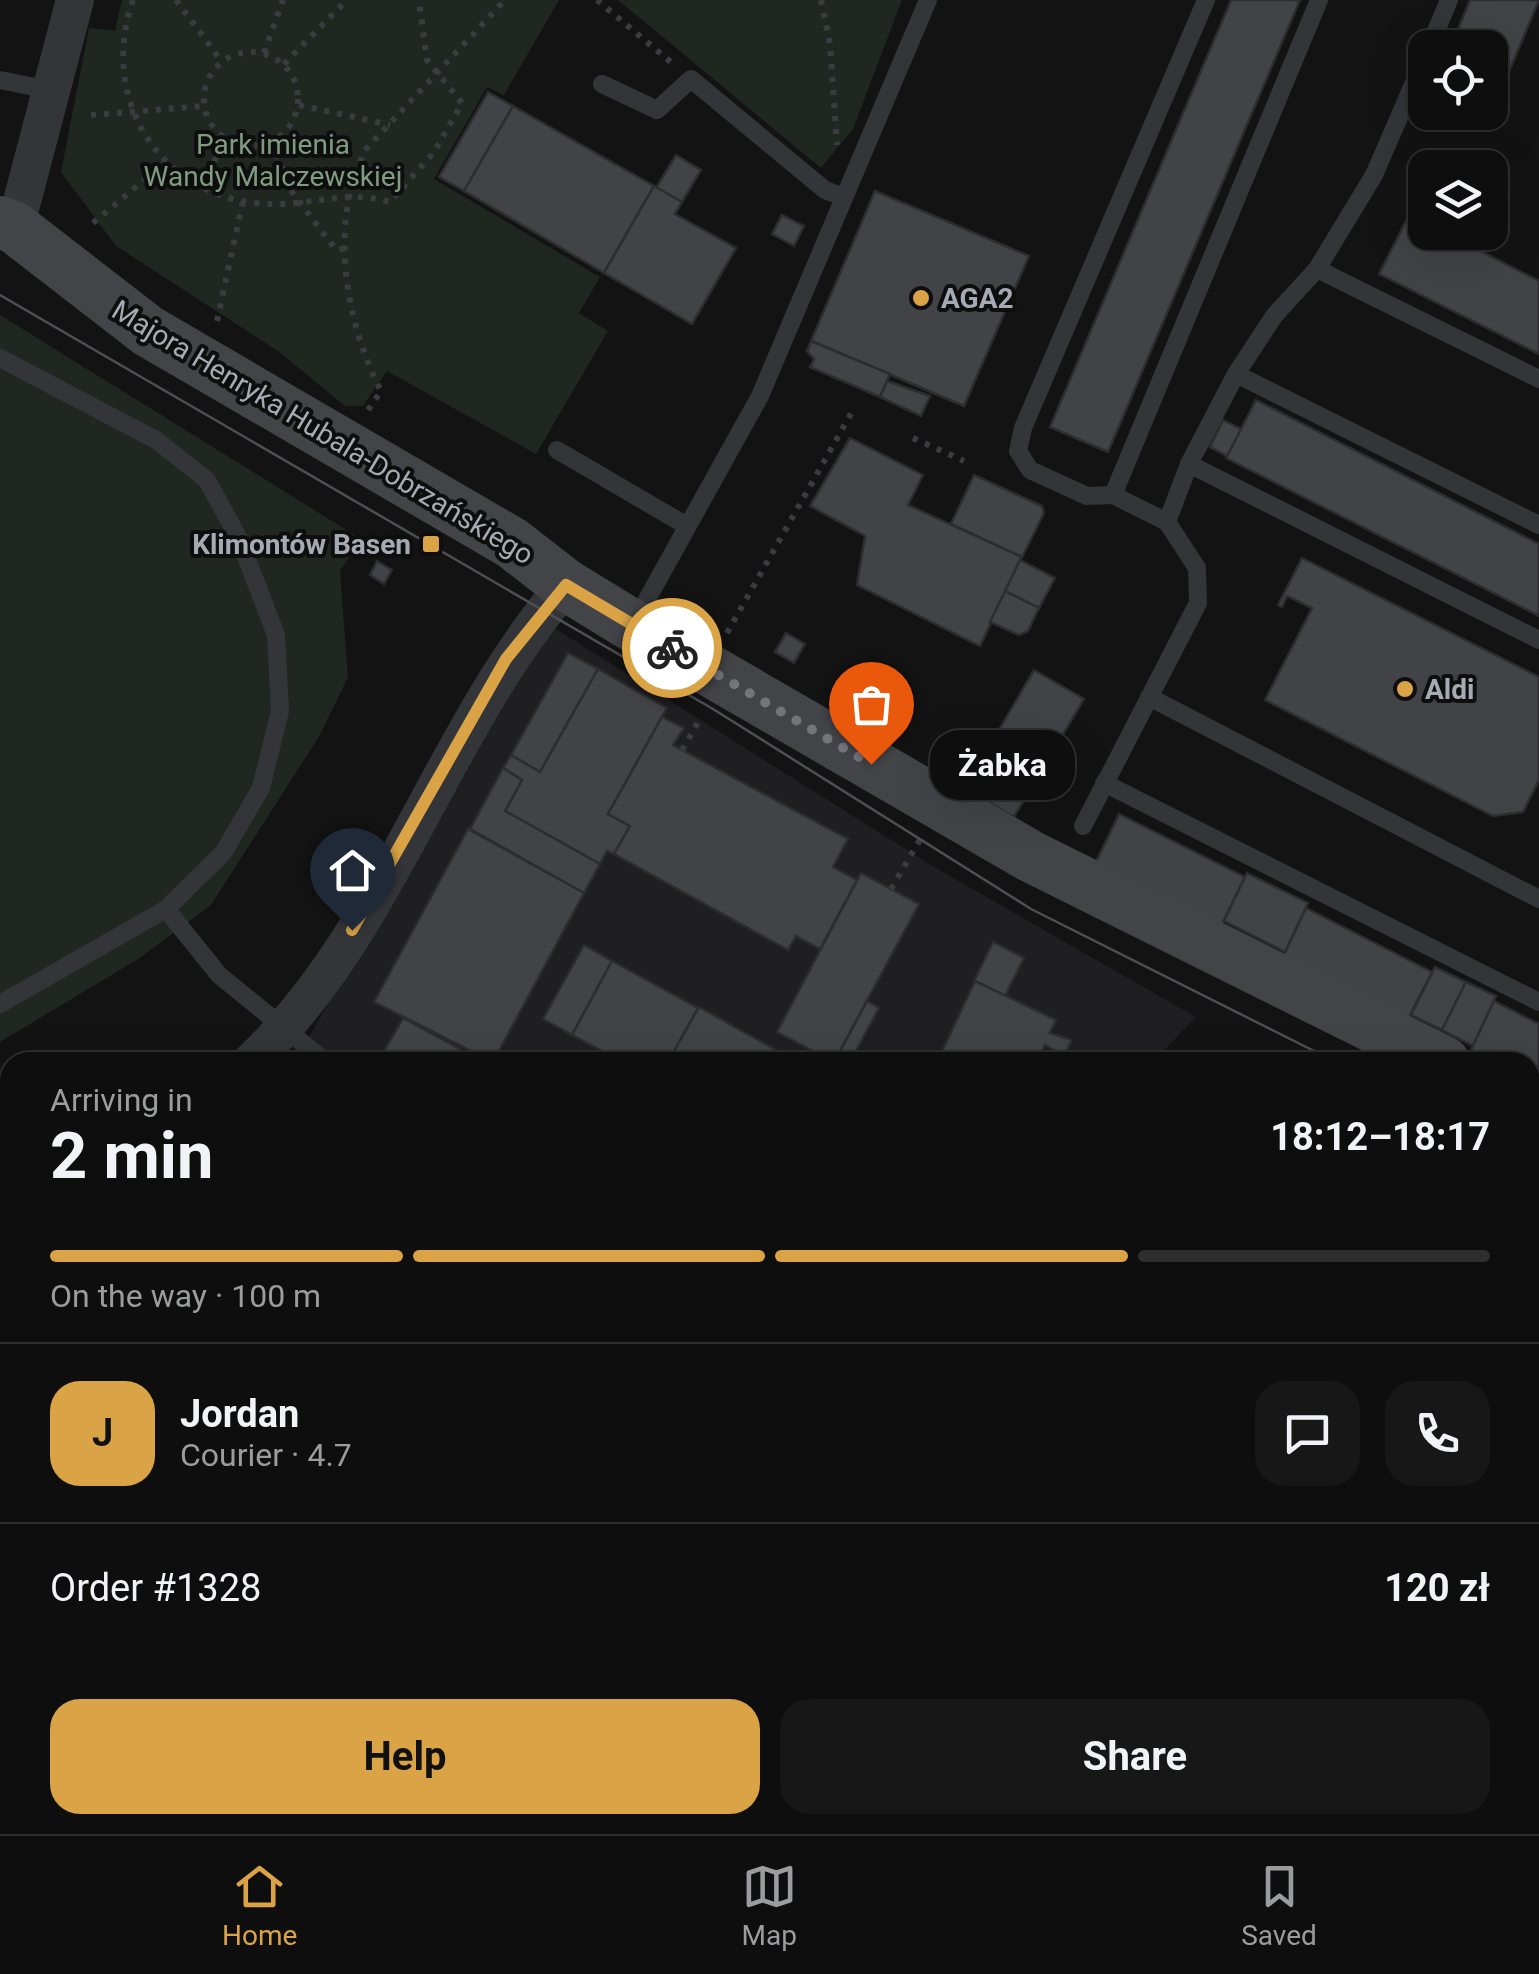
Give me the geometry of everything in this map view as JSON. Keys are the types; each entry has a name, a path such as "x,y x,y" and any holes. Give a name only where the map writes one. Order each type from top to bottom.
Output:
{"street":[{"path":"5,232 76,0"},
{"name":"Majora Henryka Hubala-Dobrzańskiego","path":"5,232 148,331 512,543 566,585 632,626 1030,856 1424,1052"},
{"path":"260,1052 312,998 506,659 566,585"}],"lane":[{"path":"632,626 760,396 928,0"},
{"path":"1083,826 1198,604 1197,568 1167,522 1112,494 1086,496 1030,470 1018,452 1023,428 1206,0"},
{"path":"1112,494 1319,0"},
{"path":"1436,30 1449,0"},
{"path":"602,84 656,110 691,79 825,190 844,198"},
{"path":"0,80 50,90"},
{"path":"1167,522 1189,464 1236,374 1274,316 1316,269 1374,175 1408,96"},
{"path":"1316,269 1539,378"},
{"path":"0,358 156,440 207,480 240,541 276,635 280,711 261,788 223,853 166,909 0,1004"},
{"path":"1236,374 1539,524"},
{"path":"557,450 687,526"},
{"path":"1189,464 1539,640"},
{"path":"1149,697 1539,899"},
{"path":"1104,783 1539,1002"},
{"path":"166,909 219,975 313,1052"}],"path":[{"path":"133,0 121,47 124,88 137,126 168,160 204,185 242,201 300,205 349,195 390,202 434,152 462,103 427,60 420,0"},
{"path":"176,0 222,62"},
{"path":"264,53 282,0"},
{"path":"284,64 347,0"},
{"path":"381,391 356,330 346,248 349,195 366,149 505,0"},
{"path":"597,0 691,79"},
{"path":"821,0 830,44 837,150 825,190"},
{"path":"264,53 284,64 296,82 299,105 290,127 272,142 256,147 225,139 215,130 204,106 207,81 222,62 235,54 264,53"},
{"path":"299,105 390,125"},
{"path":"91,115 204,106"},
{"path":"204,185 225,139"},
{"path":"272,142 300,205 336,250 346,248"},
{"path":"93,223 168,160"},
{"path":"216,323 242,201"},
{"path":"722,643 852,412"},
{"path":"912,438 964,461"},
{"path":"682,750 700,718"},
{"path":"891,889 927,827"}],"shaded area":[{"path":"548,624 934,867 1196,1017 1163,1052 291,1052 310,1035"}],"green space":[{"name":"Park imienia Wandy Malczewskiej","path":"122,0 559,0 504,95 487,87 434,179 600,277 579,313 608,331 536,454 387,371 363,406 345,406 278,351 116,246 61,172 89,28 115,31"},
{"path":"618,0 902,0 853,129 821,168"},
{"path":"0,315 361,539 340,571 348,677 320,735 211,905 140,958 0,1042"}],"building":[{"path":"1231,0 1300,0 1108,452 1050,427"},
{"path":"1470,0 1539,0 1508,74 1508,30 1458,30"},
{"path":"488,92 513,106 464,191 439,177"},
{"path":"513,106 654,186 604,273 464,191"},
{"path":"676,155 701,170 682,202 656,188"},
{"path":"654,186 682,202 675,214 736,248 692,324 604,273"},
{"name":"AGA2","path":"875,191 1029,256 964,406 811,341"},
{"path":"782,215 804,226 794,246 772,234"},
{"path":"1408,217 1408,250 1479,250 1539,281 1539,354 1379,274"},
{"path":"811,341 890,374 880,397 810,367 814,359 807,351"},
{"path":"887,381 930,396 921,416 880,397"},
{"path":"1256,400 1539,544 1539,616 1226,458"},
{"path":"1223,420 1241,429 1227,456 1210,447"},
{"path":"850,438 923,475 908,505 1022,557 980,646 857,585 865,536 810,506"},
{"path":"974,475 1042,506 1044,513 1022,557 951,524"},
{"name":"Aldi","path":"1302,558 1539,677 1539,780 1523,812 1493,816 1265,700 1312,608 1287,596 1282,607 1278,605"},
{"path":"1020,560 1055,578 1039,608 1005,591"},
{"path":"377,561 392,570 384,584 370,575"},
{"path":"1005,591 1039,608 1028,631 1019,635 990,622"},
{"path":"786,633 805,644 794,663 775,652"},
{"path":"568,653 598,669 540,772 511,755"},
{"path":"598,669 667,708 608,814 630,826 614,854 607,851 600,864 505,811 522,780 503,768 511,755 540,772"},
{"path":"1034,670 1084,699 1014,817 965,788"},
{"path":"662,717 684,728 673,745 848,839 833,867 857,880 820,949 796,936 788,950 614,854 630,826 608,814"},
{"path":"503,768 522,780 505,811 600,864 584,893 470,829"},
{"path":"1119,814 1245,877 1221,926 1095,864"},
{"path":"468,829 584,893 498,1052 473,1052 374,1002"},
{"path":"861,873 919,904 839,1052 815,1052 777,1032"},
{"path":"1247,873 1308,903 1285,952 1224,921"},
{"path":"1306,908 1432,972 1408,1019 1283,957"},
{"path":"993,942 1024,958 1005,996 974,981"},
{"path":"584,945 612,961 572,1035 543,1019"},
{"path":"612,961 698,1008 674,1052 604,1052 572,1035"},
{"path":"1435,967 1466,982 1442,1030 1411,1015"},
{"path":"975,981 1056,1020 1050,1033 1072,1040 1066,1052 1045,1045 1042,1052 942,1052"},
{"path":"1466,982 1496,996 1473,1046 1442,1030"},
{"path":"867,1001 879,1008 855,1052 840,1052"},
{"path":"1494,1001 1539,1024 1539,1052 1471,1050"},
{"path":"699,1007 780,1052 674,1052"},
{"path":"403,1018 460,1049 457,1052 384,1052"}],"tram line":[{"path":"0,295 713,709 1031,909 1316,1052"}],"way so far":[{"path":"672,648 871,764"}],"place":[{"name":"AGA2","path":"921,298"},
{"name":"Klimontów Basen","path":"431,544"},
{"name":"Aldi","path":"1405,689"},
{"name":"Żabka","path":"871,764"}],"route":[{"path":"352,930 506,659 566,585 672,648"}]}
